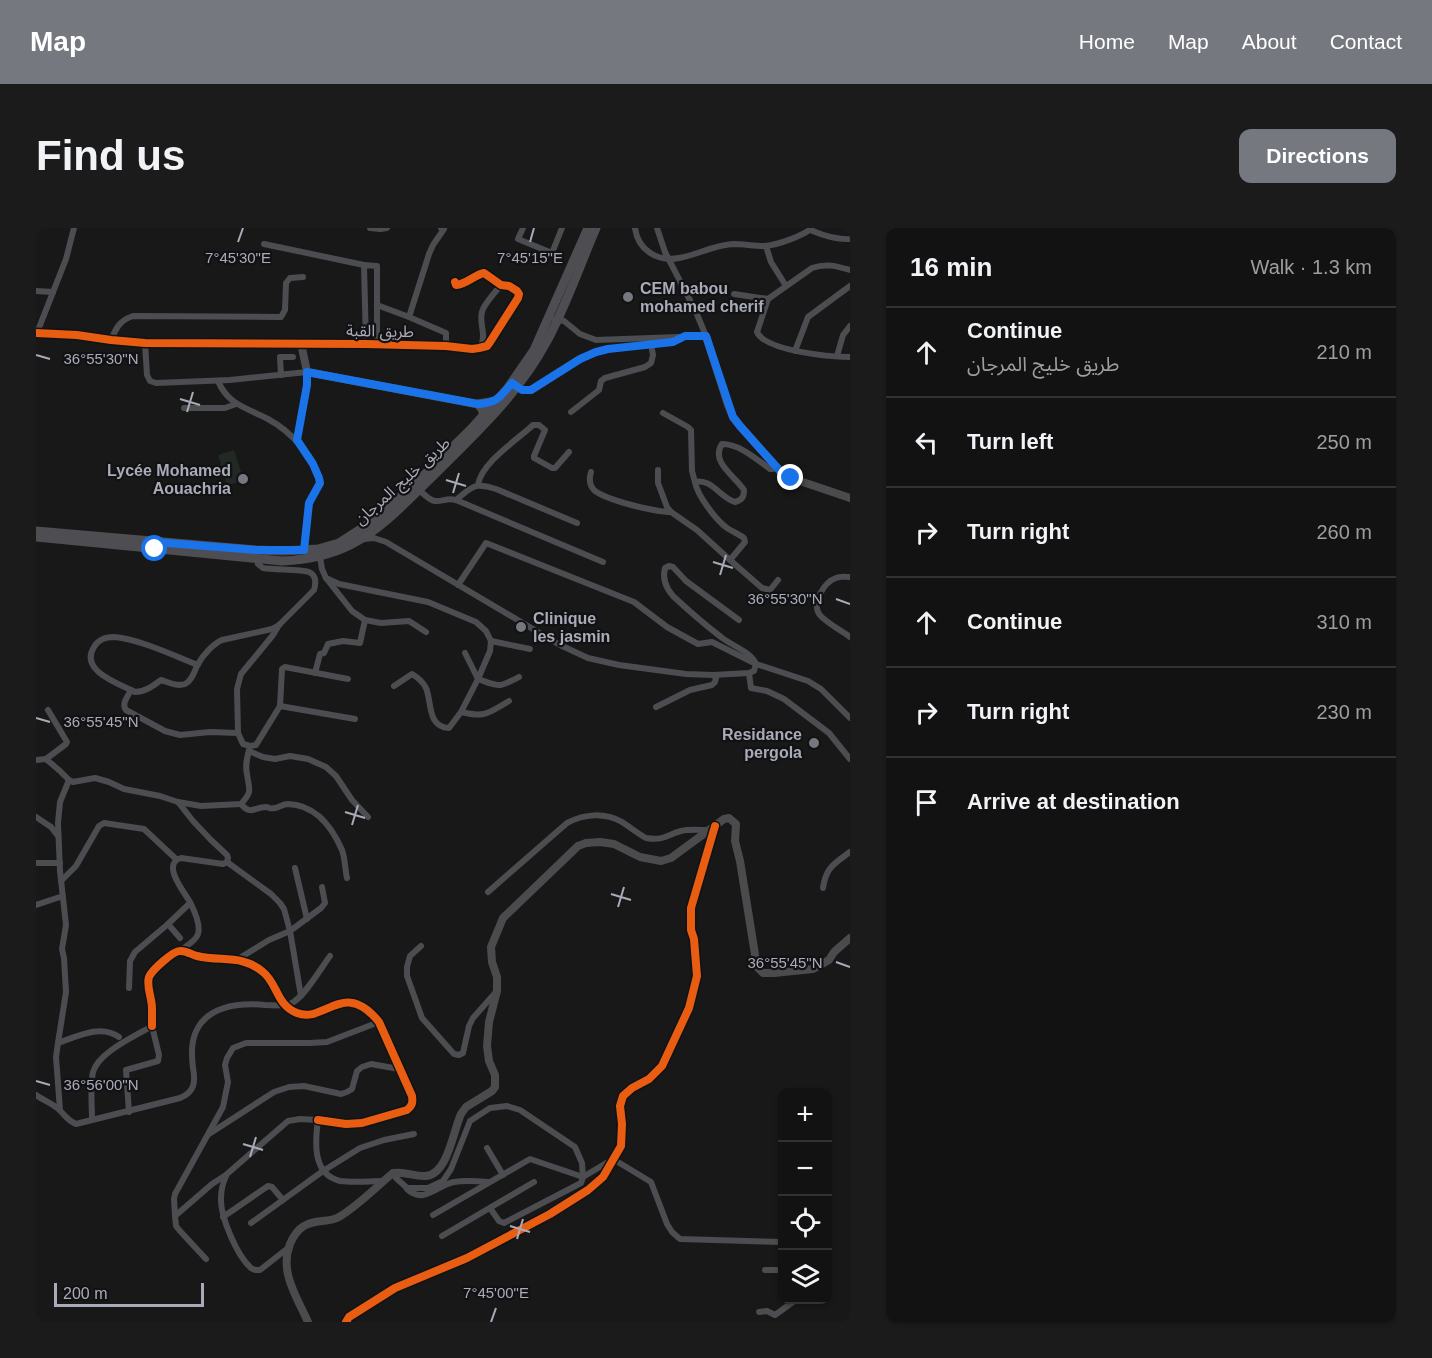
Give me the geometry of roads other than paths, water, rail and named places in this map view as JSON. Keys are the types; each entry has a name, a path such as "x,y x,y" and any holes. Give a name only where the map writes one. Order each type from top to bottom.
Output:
{"main road":[{"name":"طريق خليج المرجان","path":"36,537 256,554 318,549 378,527 514,385 547,342 553,319 588,228"},
{"name":"طريق خليج المرجان","path":"553,319 596,228"},
{"path":"706,336 733,417 740,426 781,472 791,478 850,498"},
{"path":"478,404 491,409"},
{"path":"478,404 482,409 491,409"},
{"name":"طريق خليج المرجان","path":"256,554 282,561 321,557 336,552 416,487"},
{"name":"طريق خليج المرجان","path":"36,531 155,545"},
{"path":"308,1322 286,1271 288,1248 293,1237 306,1224 339,1217 393,1173 429,1176 437,1172 443,1164 461,1114 466,1107 495,1087 495,1075 489,1061 487,1046 489,1022 497,991 492,947 503,918 578,846 600,842 614,844 640,857 661,861 671,858 724,819 729,818 736,824 735,842 756,960 758,967 764,973 813,969 829,960 834,952 850,938"}],"street":[{"path":"74,228 70,248 36,333 145,343 301,343 307,372 307,385 297,440"},
{"path":"370,228 387,228"},
{"path":"409,316 429,254 443,228"},
{"path":"523,228 518,239 552,253 562,228"},
{"path":"635,228 638,239 647,252 668,258 679,258 733,244 766,246 811,229 844,239 850,238"},
{"path":"553,319 564,321 580,334 596,340 706,336 661,243 657,228"},
{"path":"264,244 377,266 377,344"},
{"path":"766,246 771,262 786,286"},
{"path":"364,265 366,344"},
{"path":"850,270 827,265 812,267 768,299 757,332 758,336 772,345 795,351 850,357"},
{"path":"454,282 460,285 484,273 519,294 490,342 487,346 479,348"},
{"path":"111,340 123,320 133,316 281,317 285,310 286,283 290,278 303,277"},
{"path":"479,348 484,341 483,309 501,285"},
{"path":"795,351 808,317 850,285"},
{"path":"36,291 53,292"},
{"path":"734,294 768,299"},
{"path":"377,305 409,316 446,333 446,346"},
{"path":"837,356 843,335 850,326"},
{"path":"514,385 524,390 535,388 580,359 596,352 675,341 685,336"},
{"path":"596,340 596,352"},
{"path":"145,343 147,375 150,381 156,383 201,377 218,381 307,372 478,404"},
{"name":"طريق القبة","path":"301,343 479,348"},
{"path":"570,412 599,390 601,381 605,378 651,363 653,355 651,344"},
{"path":"281,375 280,357 293,357"},
{"path":"230,372 230,380"},
{"path":"218,381 221,389 236,404 270,420 297,440 313,464 320,483 309,503 304,550"},
{"path":"184,408 225,408 236,404"},
{"path":"663,413 691,430 692,471 698,494 720,522 744,538 745,542 730,560"},
{"path":"478,485 479,478 486,467 533,425 538,425 545,430 534,458 555,468 568,452"},
{"path":"695,482 705,481 730,501 741,500 744,490 720,460 719,449 722,444 726,443 740,449 770,469 776,466"},
{"path":"658,470 660,490 671,512 697,530 762,588 770,590 778,580"},
{"path":"591,472 589,479 595,490 610,497 657,511 671,512"},
{"path":"456,500 478,485 496,489 577,523"},
{"path":"416,487 430,500 449,498 456,500 603,562"},
{"path":"378,527 386,542"},
{"path":"358,536 386,542 560,645 588,658 630,667 686,674 749,673 754,670 756,664 749,654 721,637 667,590 664,571 669,566 739,620"},
{"path":"458,585 486,543 626,598 667,627 698,644 712,642 756,664 808,681 821,689 850,718"},
{"path":"256,554 258,564 262,568 308,572 315,579 316,584 314,590 279,625 241,674 237,689 238,733 243,744 263,757 275,759 290,756 308,759 326,766 368,817"},
{"path":"321,557 322,569 326,578 352,611 365,620 381,623 409,621 426,632"},
{"path":"850,577 839,577 830,581 817,603 819,614 850,637"},
{"path":"326,578 339,584 429,602 476,622 486,630 491,640 490,651 461,712 448,728 442,728 436,724 426,688 418,678 411,674 394,686"},
{"path":"315,673 320,654 324,653 331,642 360,643 365,620"},
{"path":"198,665 116,637 99,641 91,656 93,665 99,674 139,692 161,680 178,685 186,684 213,646 222,640 279,625"},
{"path":"491,640 530,649"},
{"path":"465,653 478,679 495,685 507,685 519,677"},
{"path":"46,759 73,782 95,778 124,789 201,807 241,804 250,791 246,763 249,749 259,741 280,706 282,669 287,668 348,680"},
{"path":"749,673 751,688 767,691 784,699 829,733 850,759"},
{"path":"656,707 690,690 712,685 716,678 713,675"},
{"path":"131,690 124,703 124,708 165,731 180,735 210,732 238,733"},
{"path":"461,712 475,716 485,715 509,701"},
{"path":"280,706 355,719"},
{"path":"36,760 46,759 67,742 48,710"},
{"path":"60,1110 56,1057 66,992 62,950 66,925 58,823 60,802 69,780"},
{"path":"178,802 210,840 227,855 227,862"},
{"path":"241,804 249,811 265,807 272,809 286,804 306,808 316,814 326,822 342,851 347,878"},
{"path":"346,1322 349,1317 395,1288 467,1258 550,1214 588,1190 603,1177 621,1146 620,1106 623,1096 632,1088 649,1080 662,1066 689,1008 698,976 691,930 691,908 711,828 682,831 660,839 652,839 646,838 613,818 603,815 580,817 567,823 488,892"},
{"path":"36,817 51,827 59,836"},
{"path":"61,881 76,866 99,826 104,823 144,829 177,859"},
{"path":"823,888 828,870 850,852"},
{"path":"129,1112 126,1070 158,1061 159,1055 152,1026 148,978 172,953 181,950 199,933 198,921 182,891 173,870 173,864 181,858 223,864 227,862"},
{"path":"36,863 60,862"},
{"path":"227,862 257,883 284,909 301,996"},
{"path":"294,868 308,919"},
{"path":"238,959 269,940 290,931 321,908 325,903 322,887"},
{"path":"36,905 63,896"},
{"path":"129,988 130,961 135,952 190,903"},
{"path":"168,924 180,939"},
{"path":"421,946 410,956 407,976 422,1018 454,1054 463,1053 472,1018 497,991"},
{"path":"181,950 199,957 238,959 254,966 264,972 272,982 285,1006"},
{"path":"285,1006 301,996 330,956"},
{"path":"36,1095 60,1110 68,1120 76,1124 180,1098 193,1086 192,1044 200,1025 211,1013 220,1009 256,1004 285,1006 305,1015 341,1003 351,1003 372,1012 379,1022 412,1096 411,1107 362,1123 346,1124 300,1119 288,1121 175,1216"},
{"path":"206,1259 176,1226 174,1199 224,1107 228,1082 225,1065 233,1048 246,1043 327,1042 379,1022"},
{"path":"92,1119 93,1072 101,1058 107,1052 152,1026"},
{"path":"58,1043 97,1030 107,1031 119,1037"},
{"path":"209,1134 259,1101 282,1089 304,1086 341,1094 352,1089 357,1071 362,1067 371,1064 399,1069"},
{"path":"406,1188 428,1188 443,1181 451,1169 470,1121 490,1108 507,1106 520,1110 575,1147 582,1163 581,1183 504,1223 499,1221 490,1208"},
{"path":"318,1120 316,1156 323,1172 341,1181 384,1181"},
{"path":"251,1223 360,1148 414,1134"},
{"path":"487,1148 503,1175"},
{"path":"433,1215 531,1159 583,1177"},
{"path":"583,1177 613,1159"},
{"path":"613,1159 651,1182 667,1224 680,1239 778,1242"},
{"path":"393,1173 411,1193 417,1195 424,1195 452,1182 489,1182"},
{"path":"226,1174 220,1200 223,1217 236,1248 251,1268 260,1270 288,1248"},
{"path":"442,1236 534,1182"},
{"path":"223,1217 268,1186 272,1187 283,1200"},
{"path":"765,1270 778,1270"},
{"path":"759,1312 767,1311 775,1315 790,1304"}],"place":[{"name":"CEM babou mohamed cherif","path":"628,297"},
{"name":"Lycée Mohamed Aouachria","path":"243,479"},
{"name":"Clinique les jasmin","path":"521,627"},
{"name":"Residance pergola","path":"814,743"}]}
